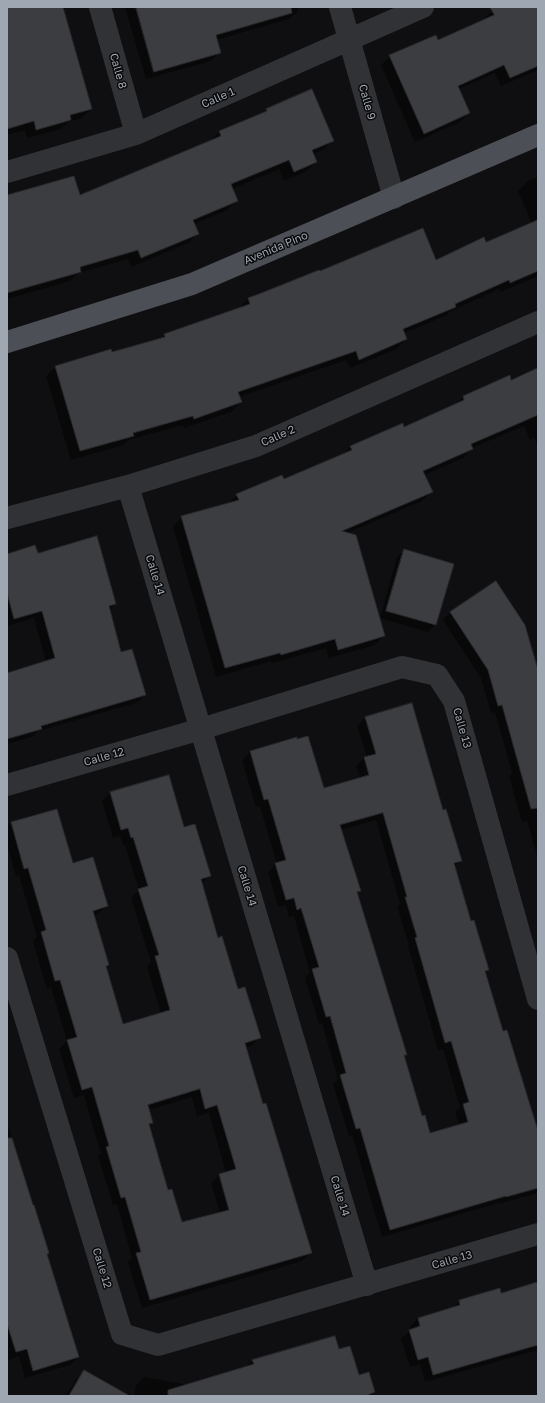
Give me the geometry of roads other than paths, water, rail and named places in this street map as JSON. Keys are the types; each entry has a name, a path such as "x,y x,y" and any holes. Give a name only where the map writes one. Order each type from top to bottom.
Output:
{"main road":[{"name":"Avenida Pino","path":"7,342 192,284 538,135"}],"street":[{"name":"Calle 8","path":"100,7 136,134"},
{"name":"Calle 9","path":"340,7 394,198"},
{"name":"Calle 1","path":"7,172 136,134 423,7"},
{"name":"Calle 2","path":"7,518 128,486 256,446 538,322"},
{"name":"Calle 14","path":"128,486 367,1285"},
{"name":"Calle 13","path":"201,729 402,667 437,675 454,701 538,999"},
{"name":"Calle 12","path":"7,785 201,729"},
{"name":"Calle 12","path":"7,958 122,1334 158,1345 367,1285"},
{"name":"Calle 13","path":"367,1285 538,1234"}]}
